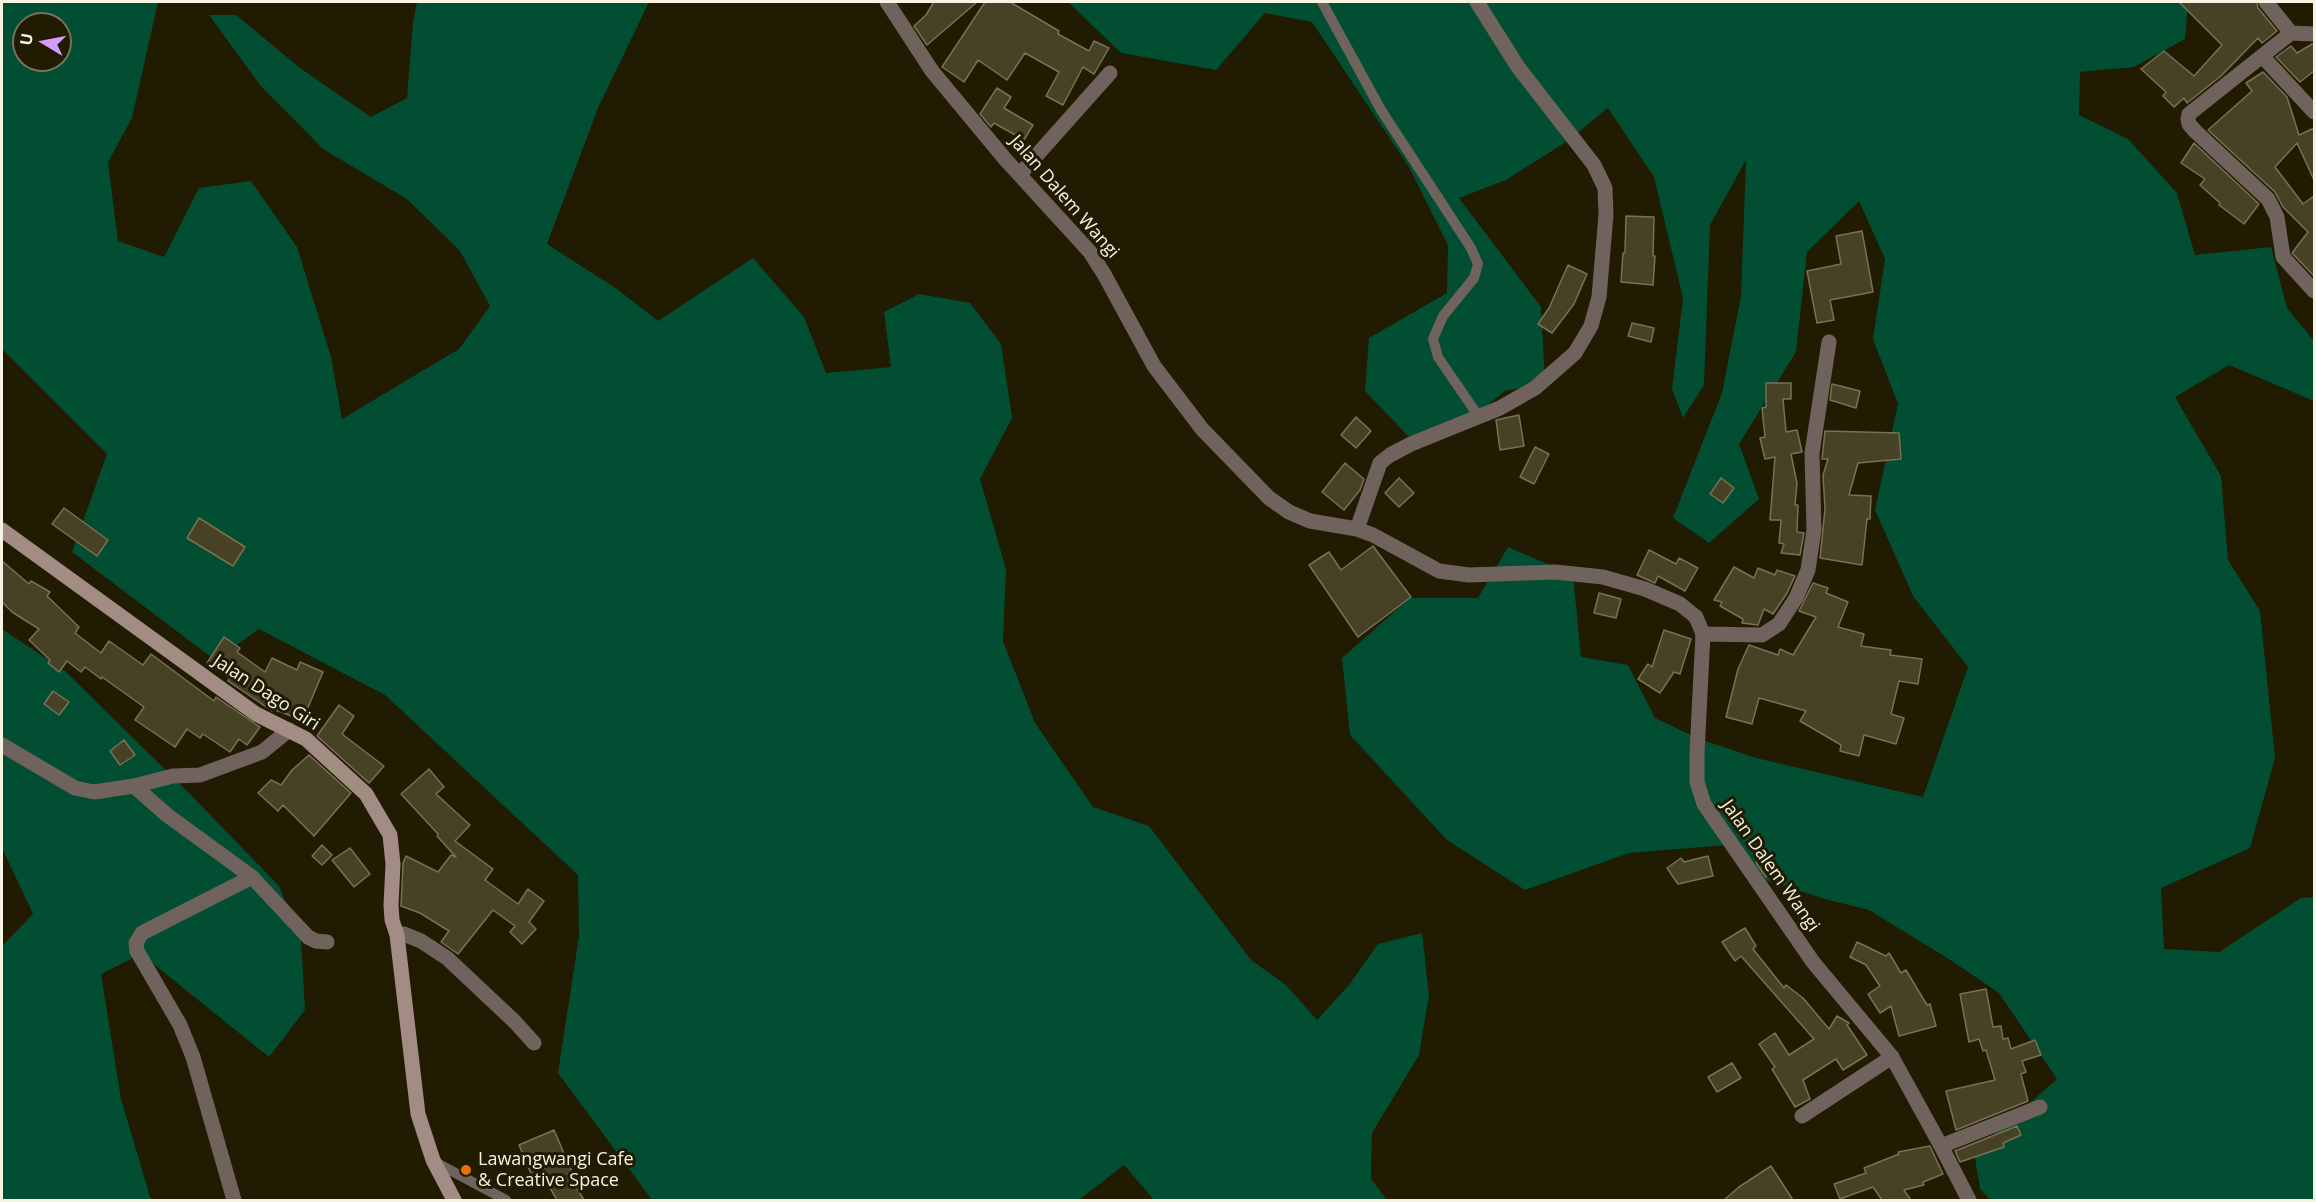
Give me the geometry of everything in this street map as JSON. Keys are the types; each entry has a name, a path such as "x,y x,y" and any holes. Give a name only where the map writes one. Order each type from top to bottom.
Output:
{"main road":[{"name":"Jalan Dago Giri","path":"2,530 256,714 306,739 366,795 390,835 393,864 392,920 397,935 418,1114 433,1161 454,1200"}],"street":[{"name":"Jalan Dalem Wangi","path":"887,2 933,71 1090,252 1149,358 1202,429 1269,498 1289,512 1310,521 1357,529 1373,535 1439,571 1468,575 1555,572 1603,577 1645,589 1680,604 1696,617 1703,634 1697,782 1704,804 1813,962 1892,1057 1969,1200"},
{"path":"1357,529 1380,463 1411,444 1500,408 1535,388 1575,353 1590,326 1599,297 1606,215 1605,188 1594,165 1518,67 1477,2"},
{"path":"2266,2 2291,33"},
{"path":"2314,34 2291,33 2189,114 2188,119 2195,131 2268,199 2277,217 2283,257 2314,291"},
{"path":"2262,56 2314,112"},
{"path":"1020,174 1110,73"},
{"path":"1703,634 1762,635 1779,624 1796,598 1808,570 1814,530 1812,453 1829,342"},
{"path":"2,745 75,788 94,792 134,786 173,776 200,775 262,752 289,730"},
{"path":"134,786 167,815 252,877 308,937 316,941 327,942"},
{"path":"234,1200 193,1057 180,1025 137,951 136,943 142,933 252,877"},
{"path":"397,935 404,934 421,941 447,958 534,1043"},
{"path":"1802,1116 1892,1057"},
{"path":"1941,1146 2040,1107"}],"lane":[{"path":"1322,2 1381,110 1471,248 1478,264 1474,278 1443,316 1433,339 1438,357 1479,417"},
{"path":"433,1161 507,1200"}],"green space":[{"path":"2,2 158,2 132,118 108,162 118,241 164,257 199,188 251,181 297,247 331,357 342,419 459,349 490,306 460,251 407,199 323,149 260,85 209,15 236,15 300,68 371,117 407,98 413,22 417,2 649,2 598,108 547,244 617,289 658,321 753,258 804,317 826,373 891,367 884,312 919,294 970,303 1001,344 1012,418 980,479 1006,569 1003,641 1035,723 1093,807 1149,826 1251,960 1285,984 1317,1020 1349,985 1378,944 1422,933 1429,995 1419,1055 1372,1133 1371,1179 1387,1200 1154,1200 1124,1165 1079,1200 652,1200 558,1073 579,936 578,875 385,695 259,629 215,660 72,552 107,454 2,349"},
{"path":"1068,2 2188,2 2185,39 2134,67 2080,72 2079,115 2128,139 2177,193 2195,255 2271,247 2287,308 2314,341 2314,401 2229,365 2175,397 2221,476 2228,560 2260,611 2275,758 2250,848 2161,888 2164,949 2219,952 2301,898 2314,897 2314,1200 1990,1200 1980,1189 1974,1152 2057,1079 1999,993 1869,910 1759,878 1726,845 1629,853 1525,890 1447,840 1350,735 1342,658 1410,598 1478,598 1508,547 1573,575 1581,657 1628,665 1655,718 1697,738 1756,758 1923,797 1968,667 1913,596 1875,510 1898,404 1873,339 1885,259 1859,201 1807,252 1796,352 1739,444 1759,499 1709,543 1673,518 1722,393 1741,296 1746,160 1710,225 1704,385 1683,418 1672,389 1683,298 1654,177 1608,108 1566,142 1506,180 1459,198 1541,307 1545,383 1505,391 1462,425 1412,440 1365,391 1369,338 1447,293 1448,245 1409,167 1312,22 1265,13 1216,70 1121,53"},
{"path":"2,629 65,671 191,795 279,886 301,939 305,1010 269,1057 141,954 101,974 121,1099 151,1200 2,1200 2,946 33,914 2,848"}],"building":[{"path":"934,2 977,2 927,45 914,26 926,15"},
{"path":"985,2 1010,2 1059,31 1058,34 1089,51 1094,41 1109,48 1094,74 1083,67 1063,105 1046,96 1059,72 1025,53 1007,80 978,60 964,82 942,67"},
{"path":"2179,2 2257,2 2258,8 2277,31 2262,43 2258,38 2221,76 2187,103 2184,98 2174,107 2163,96 2166,92 2141,69 2164,51 2194,76 2222,45"},
{"path":"2314,44 2314,71 2300,82 2276,57 2291,46 2297,53"},
{"path":"2263,72 2287,97 2299,135 2314,128 2314,180 2297,143 2275,167 2303,204 2314,196 2314,276 2292,253 2308,232 2283,207 2275,192 2208,130 2252,91 2246,83"},
{"path":"997,88 1011,97 1004,108 1033,125 1024,140 994,123 991,127 980,114"},
{"path":"2194,143 2259,204 2244,224 2219,205 2220,203 2200,185 2205,179 2181,163"},
{"path":"1626,216 1654,217 1653,285 1621,282"},
{"path":"1862,231 1873,292 1830,300 1834,320 1817,323 1807,271 1841,264 1836,236"},
{"path":"1568,265 1587,274 1574,304 1552,333 1538,324 1549,308"},
{"path":"1632,323 1654,328 1651,342 1628,336"},
{"path":"1766,383 1791,383 1791,399 1783,399 1786,432 1797,430 1802,452 1791,454 1797,483 1795,505 1798,505 1797,532 1804,533 1800,555 1781,553 1784,544 1779,543 1781,520 1770,520 1775,457 1765,459 1760,438 1765,437 1762,408 1766,407"},
{"path":"1832,384 1860,391 1856,408 1830,400"},
{"path":"1519,415 1524,446 1500,450 1496,420"},
{"path":"1356,417 1371,431 1356,448 1341,435"},
{"path":"1825,431 1899,433 1901,459 1858,463 1849,495 1871,496 1870,519 1867,519 1862,565 1820,558 1825,509 1823,475 1828,459 1822,459"},
{"path":"1535,447 1549,454 1534,484 1520,477"},
{"path":"1345,463 1364,479 1360,490 1344,510 1322,492"},
{"path":"1399,478 1414,493 1399,507 1385,493"},
{"path":"1721,478 1734,488 1723,503 1710,494"},
{"path":"64,508 108,540 97,556 52,524"},
{"path":"199,518 245,547 233,566 187,538"},
{"path":"1373,546 1411,597 1358,637 1309,565 1329,552 1341,570"},
{"path":"1649,550 1676,564 1679,558 1698,568 1685,591 1658,576 1655,583 1637,575"},
{"path":"2,561 29,584 31,581 50,592 47,596 79,627 75,633 101,653 109,641 143,665 151,654 214,701 216,697 260,727 247,745 239,739 230,752 203,734 200,738 187,729 175,747 135,720 144,707 102,677 101,679 85,667 81,672 67,661 59,672 48,663 50,660 29,640 39,629 12,612 2,602"},
{"path":"1734,567 1754,578 1758,568 1775,575 1777,570 1795,576 1773,614 1764,609 1758,625 1742,623 1743,619 1720,606 1722,602 1714,600"},
{"path":"1813,583 1828,588 1826,593 1848,602 1838,627 1864,634 1861,646 1891,650 1890,655 1922,659 1918,684 1899,681 1891,714 1904,718 1896,744 1864,735 1859,756 1840,751 1841,745 1800,721 1806,711 1759,698 1752,724 1726,717 1738,669 1749,645 1778,655 1780,649 1793,655 1816,617 1799,611"},
{"path":"1599,593 1621,599 1616,618 1594,613"},
{"path":"1664,630 1691,639 1680,674 1674,672 1660,693 1638,679 1648,664 1652,667"},
{"path":"224,637 240,648 237,652 265,672 272,658 297,670 300,662 323,672 306,712 298,708 294,717 273,709 272,711 228,681 230,678 207,663"},
{"path":"53,691 69,702 59,715 44,704"},
{"path":"339,705 354,716 342,734 384,766 369,783 317,736"},
{"path":"124,740 135,755 120,765 110,751"},
{"path":"309,755 351,793 314,836 283,805 278,811 258,793 271,780 281,785 292,770"},
{"path":"429,769 444,787 436,794 470,825 455,841 493,869 485,880 518,904 528,889 544,901 529,922 536,929 522,944 510,932 515,926 493,910 458,954 441,942 449,931 420,913 401,906 403,863 406,856 438,872 451,855 456,857 401,794"},
{"path":"322,845 332,855 322,865 312,856"},
{"path":"350,848 370,874 354,887 332,860"},
{"path":"1708,856 1713,876 1678,884 1667,868 1681,858 1684,862"},
{"path":"1765,856 1776,869 1766,877 1756,863"},
{"path":"1745,928 1756,946 1753,949 1784,988 1786,985 1803,998 1829,1029 1837,1016 1849,1023 1847,1025 1867,1055 1843,1070 1836,1059 1803,1080 1810,1099 1795,1107 1772,1069 1775,1067 1759,1044 1775,1033 1789,1055 1814,1039 1741,956 1735,961 1722,942"},
{"path":"1857,942 1886,956 1889,953 1901,973 1906,970 1927,1005 1930,1004 1936,1026 1899,1036 1891,1006 1880,1013 1868,994 1880,986 1866,965 1850,957"},
{"path":"1986,989 1993,1027 2001,1026 2003,1039 2008,1038 2011,1049 2035,1040 2041,1055 2022,1061 2026,1072 2021,1074 2028,1101 1956,1130 1946,1091 1995,1080 1986,1050 1983,1051 1979,1039 1969,1042 1960,994"},
{"path":"1732,1063 1741,1078 1717,1092 1708,1077"},
{"path":"2017,1126 2021,1135 2003,1143 2004,1147 1960,1162 1955,1151"},
{"path":"554,1130 572,1172 568,1174 584,1200 557,1200 547,1183 537,1188 519,1145"},
{"path":"1930,1146 1943,1174 1923,1182 1924,1185 1904,1190 1911,1200 1882,1200 1873,1187 1840,1199 1834,1184 1866,1173 1864,1168 1899,1154 1898,1152"},
{"path":"1771,1166 1793,1200 1724,1200 1739,1187"}],"place":[{"name":"Lawangwangi Cafe & Creative Space","path":"466,1170"}]}
